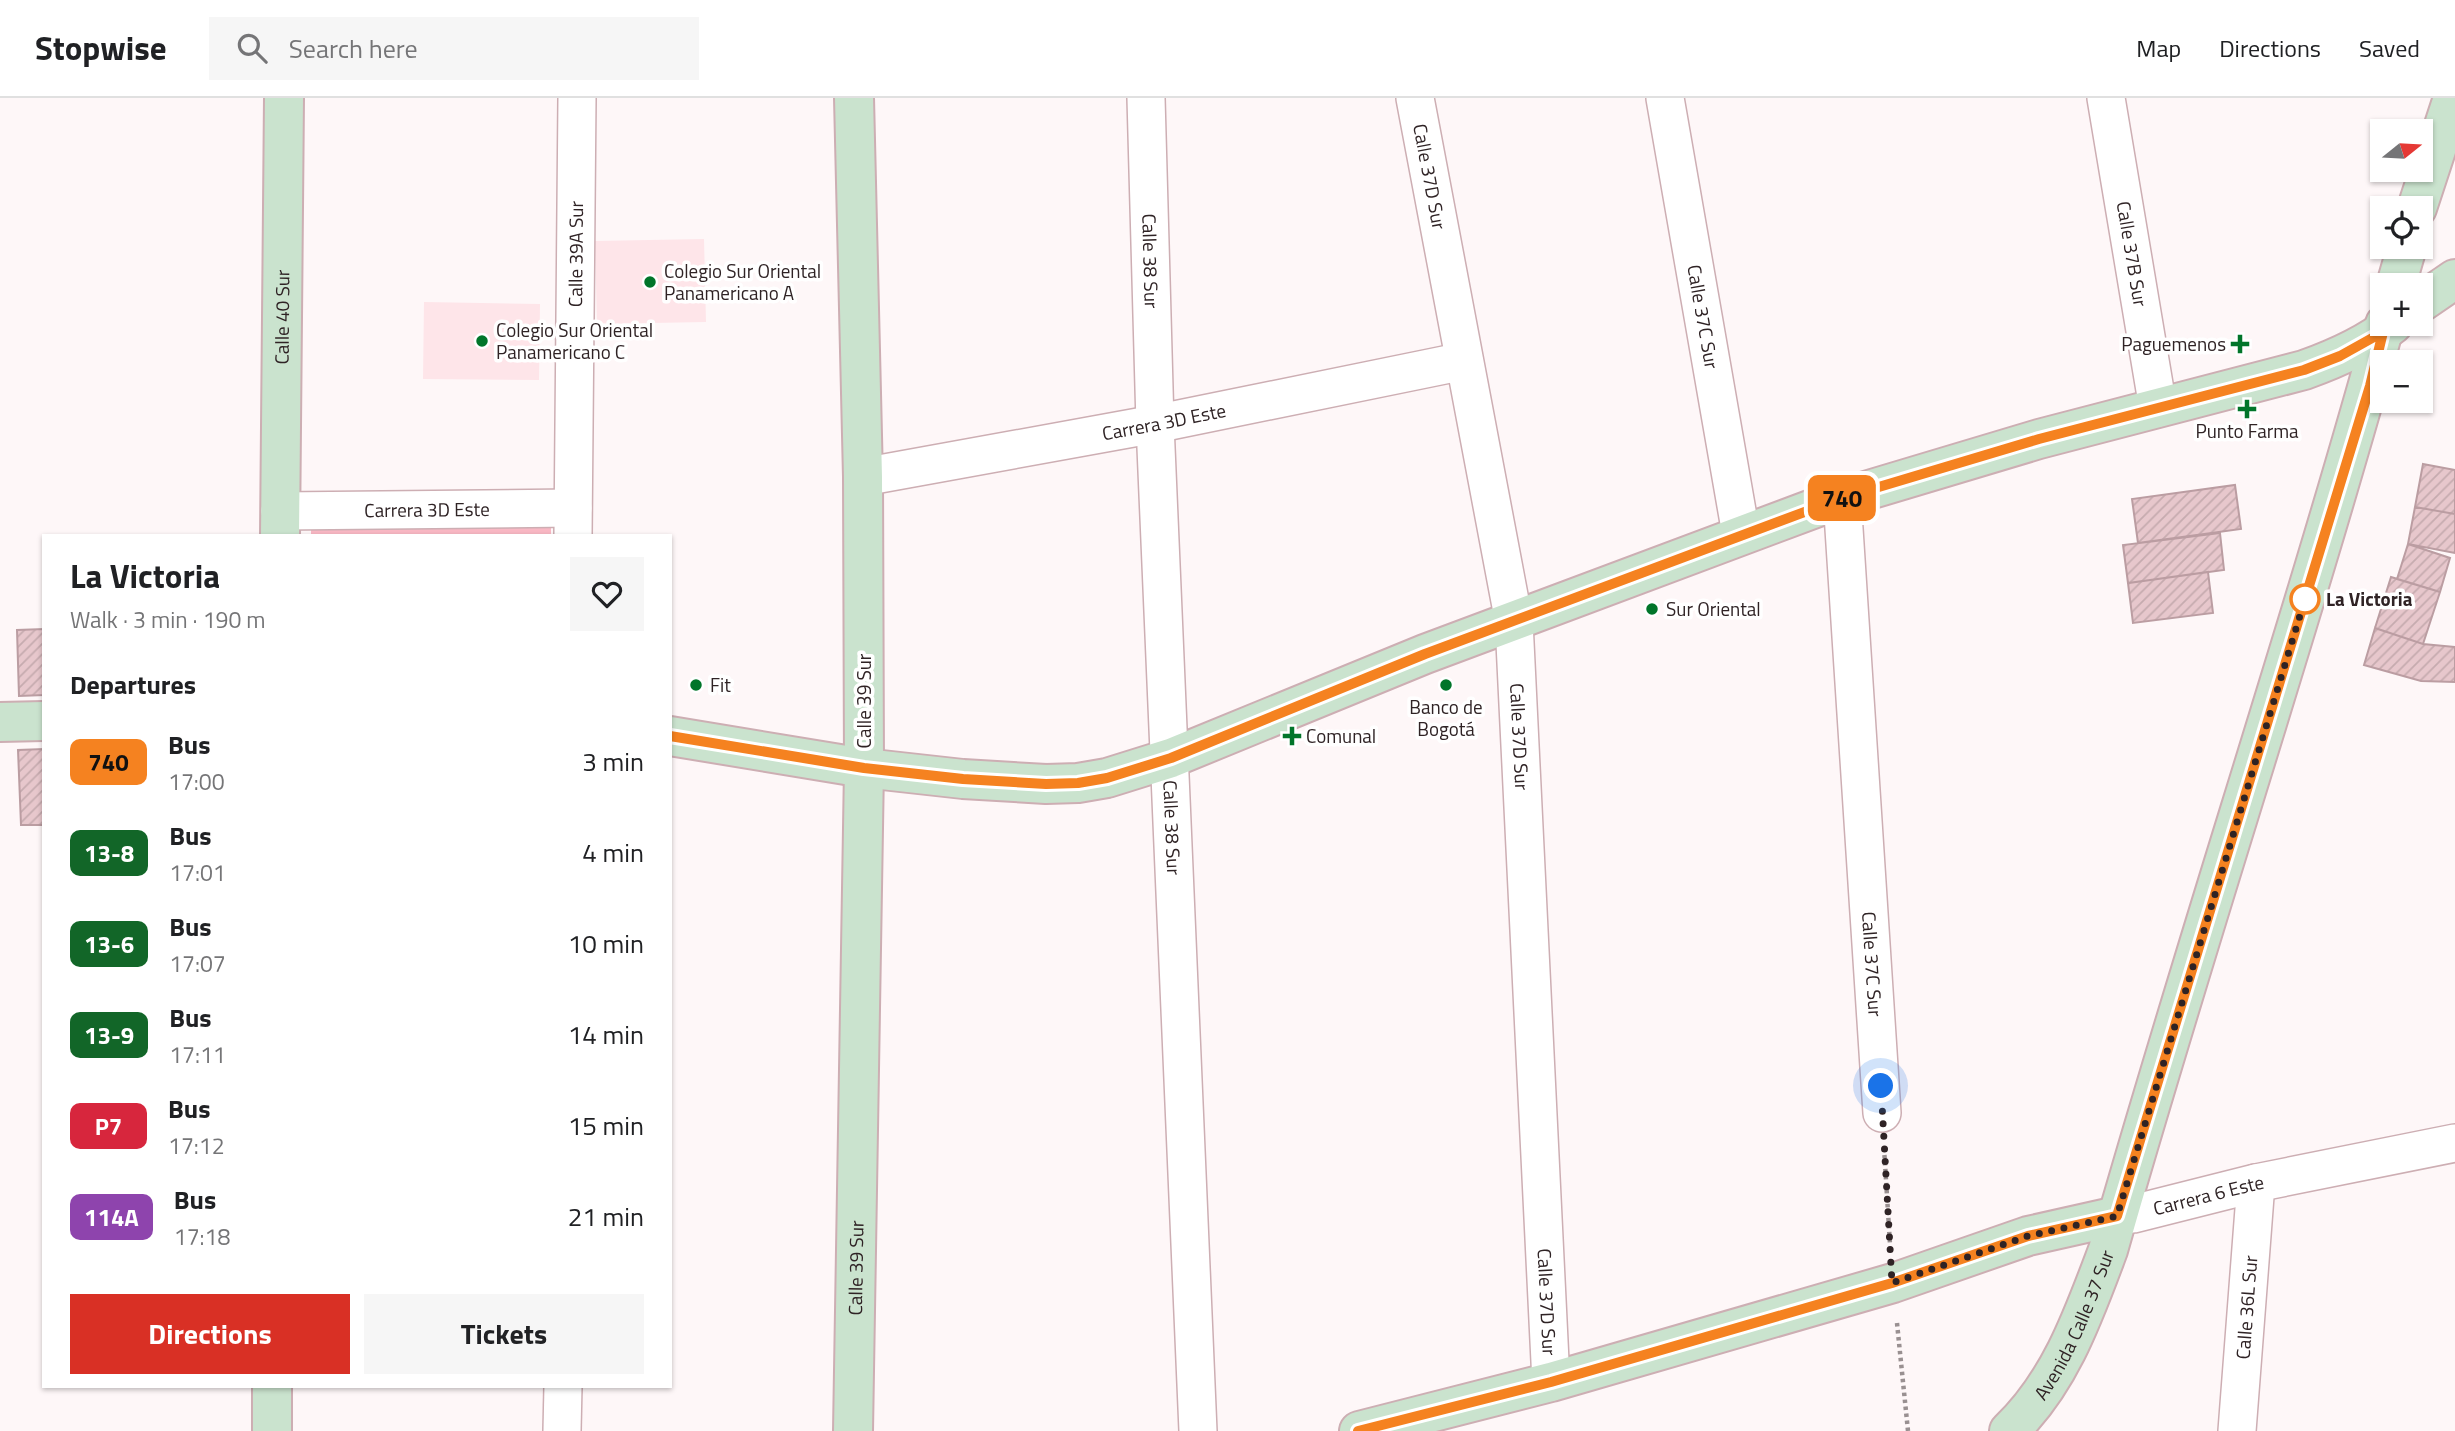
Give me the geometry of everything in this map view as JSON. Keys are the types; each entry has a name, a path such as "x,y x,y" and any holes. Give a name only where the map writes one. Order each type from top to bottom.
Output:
{"street":[{"name":"Calle 40 Sur","path":"280,523 284,98"},
{"name":"Calle 39A Sur","path":"573,522 577,98"},
{"name":"Calle 39 Sur","path":"853,1431 864,768 863,477 854,98"},
{"name":"Calle 38 Sur","path":"1146,98 1155,424 1198,1431"},
{"name":"Calle 37D Sur","path":"1415,98 1514,622 1551,1382"},
{"name":"Calle 37C Sur","path":"1665,98 1741,534"},
{"name":"Calle 37B Sur","path":"2106,98 2158,408"},
{"path":"2421,196 2453,98"},
{"path":"2433,294 2455,279"},
{"path":"672,736 864,768 963,779 1046,784 1078,783 1107,778 1171,758 1326,693 1842,498 1981,456 2325,363 2370,336"},
{"name":"Avenida Calle 37 Sur","path":"2009,1431 2064,1357 2086,1309 2117,1216 2384,336"},
{"name":"Carrera 3D Este","path":"863,477 1155,424 1464,361"},
{"name":"Calle 37C Sur","path":"1842,498 1882,1113"},
{"name":"Carrera 3D Este","path":"280,523 573,522"},
{"path":"0,722 42,721"},
{"name":"Carrera 6 Este","path":"1359,1431 1551,1382 1892,1283 2028,1236 2133,1214 2256,1183 2455,1143"},
{"name":"Calle 36L Sur","path":"2237,1431 2256,1183"},
{"path":"272,1388 272,1431"},
{"path":"562,1431 563,1388"}],"path":[{"path":"1882,1113 1892,1283 1908,1431"}],"shaded area":[{"name":"Colegio Sur Oriental Panamericano A","path":"704,239 706,322 597,324 595,241"},
{"name":"Colegio Sur Oriental Panamericano C","path":"424,302 540,304 539,380 423,379"},
{"path":"551,519 551,534 311,534 311,522"}],"building":[{"path":"2423,464 2455,470 2455,514 2415,507"},
{"path":"2235,485 2241,529 2138,543 2132,499"},
{"path":"2415,507 2455,514 2455,553 2408,544"},
{"path":"2220,533 2224,570 2128,583 2123,545"},
{"path":"2408,544 2450,558 2440,592 2397,579"},
{"path":"2208,572 2213,613 2133,623 2128,583"},
{"path":"2391,577 2440,592 2423,644 2375,628"},
{"path":"2375,628 2423,644 2455,647 2455,682 2421,681 2364,665"},
{"path":"42,629 42,695 19,696 17,630"},
{"path":"42,749 42,825 21,825 18,750"}],"bus line":[{"name":"740","path":"672,736 864,768 963,779 1046,784 1078,783 1107,778 1171,758 1425,654 1842,498 2039,439 2304,370 2340,356 2383,332 2370,386 2117,1216 2028,1236 1892,1283 1551,1382 1358,1431"}],"place":[{"name":"Colegio Sur Oriental Panamericano A","path":"650,282"},
{"name":"Colegio Sur Oriental Panamericano C","path":"482,341"},
{"name":"Paguemenos","path":"2240,344"},
{"name":"Punto Farma","path":"2247,409"},
{"name":"La Victoria","path":"2305,599"},
{"name":"Sur Oriental","path":"1652,609"},
{"name":"Fit","path":"696,685"},
{"name":"Banco de Bogotá","path":"1446,685"},
{"name":"Comunal","path":"1292,736"}],"route":[{"path":"1881,1086 1892,1283 2028,1236 2117,1216 2305,599"}]}
